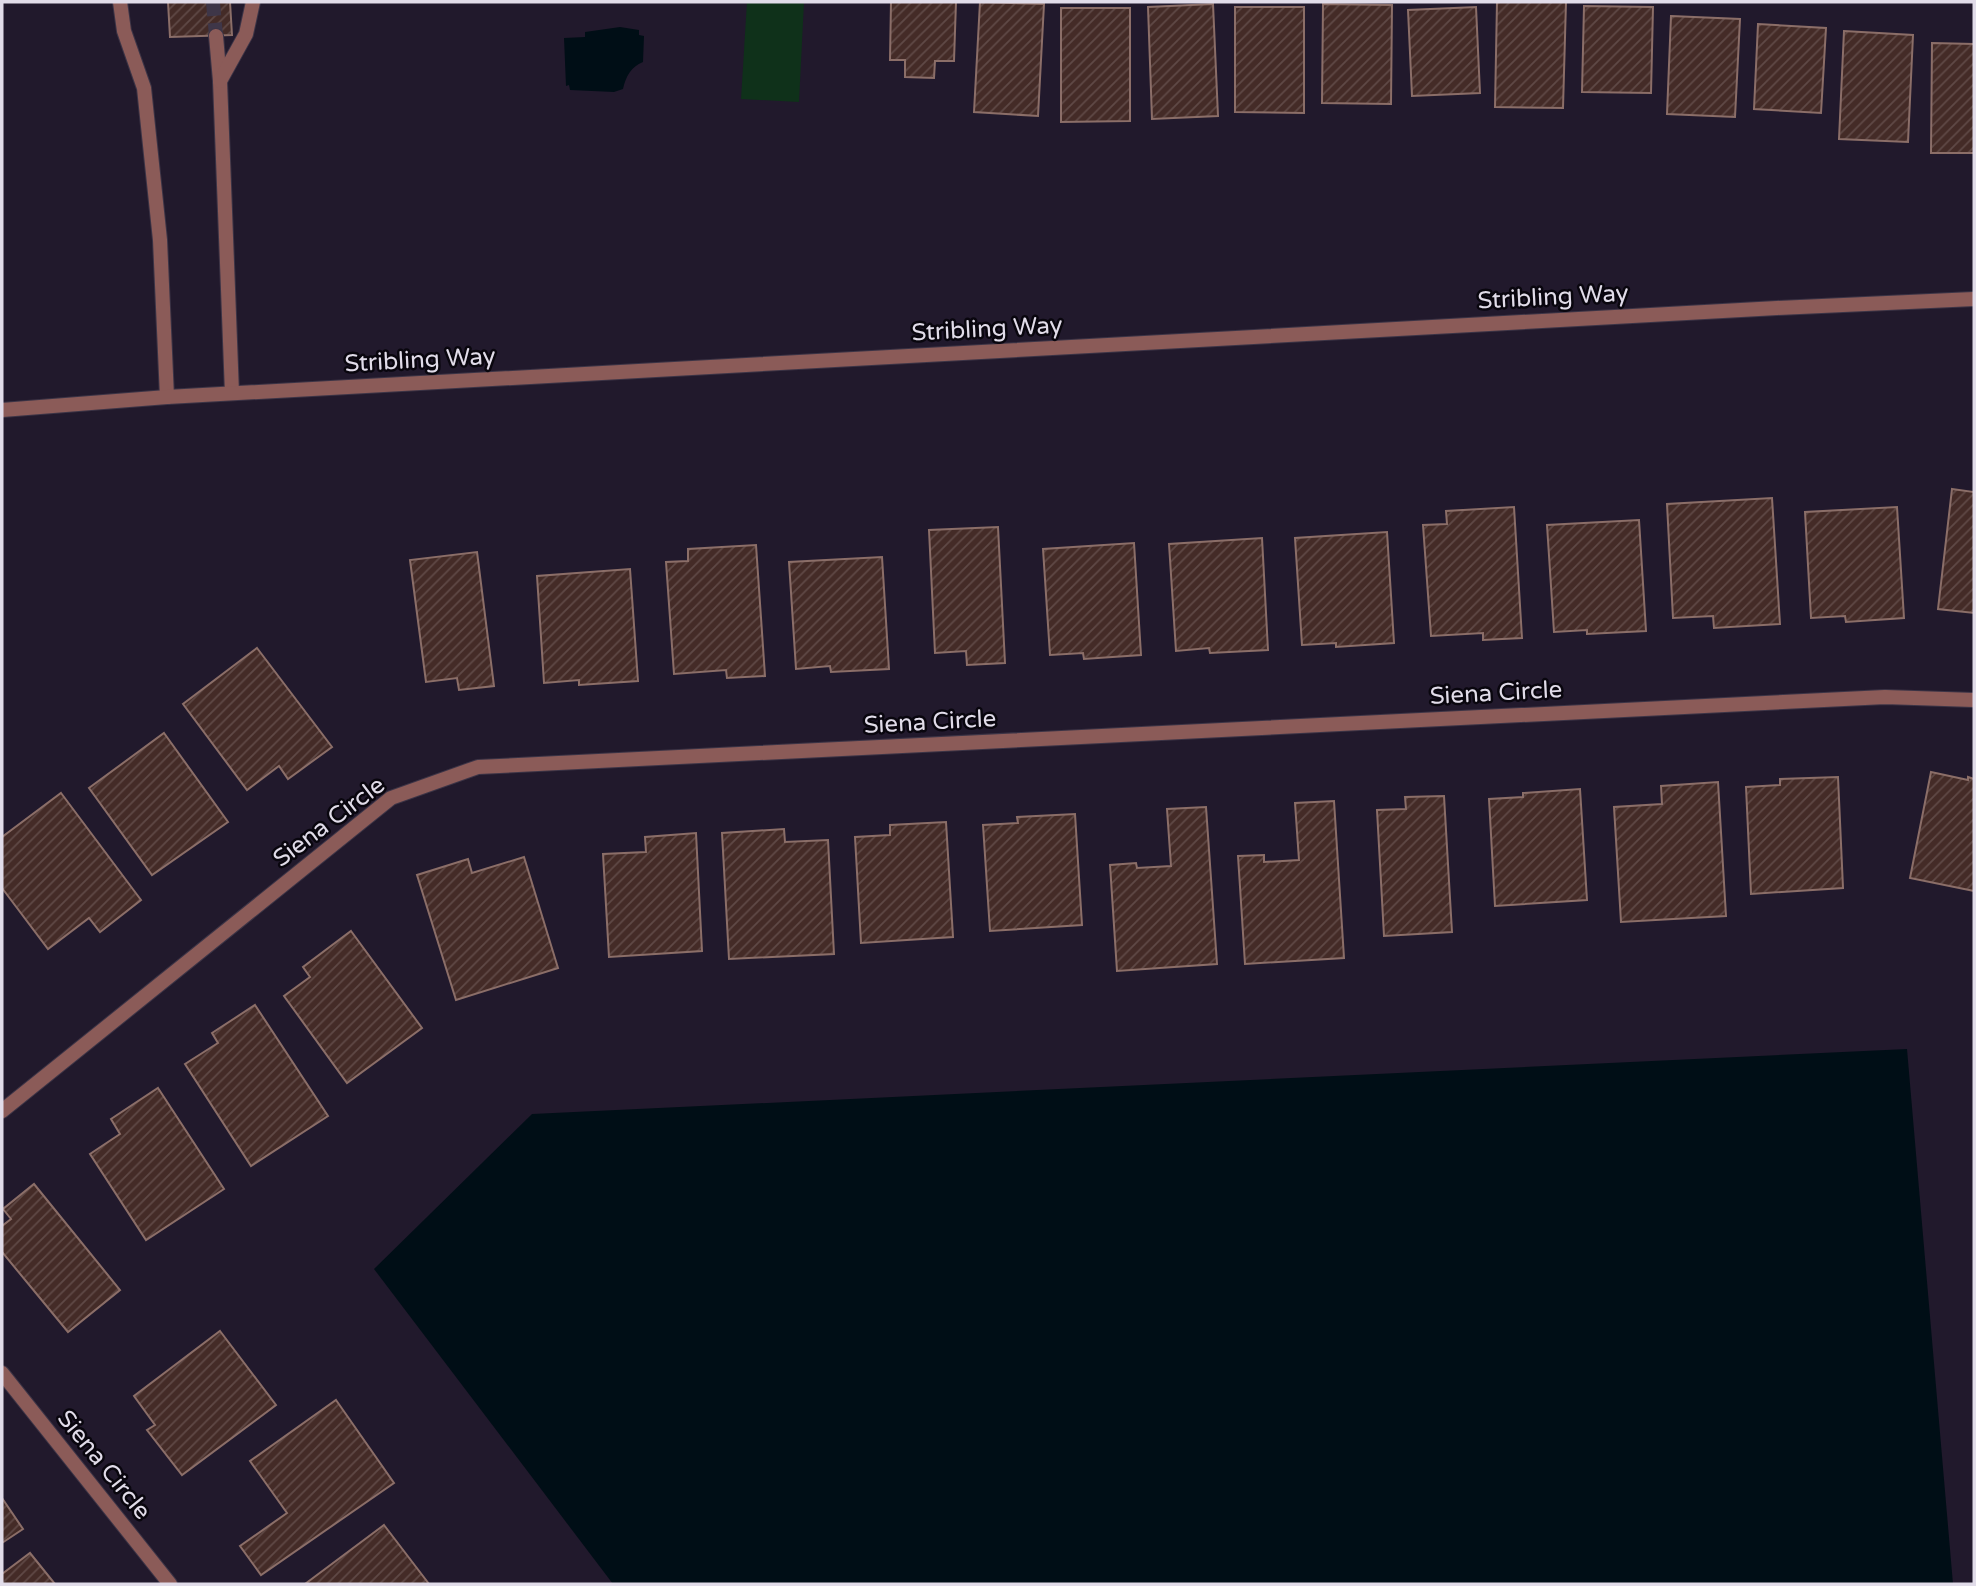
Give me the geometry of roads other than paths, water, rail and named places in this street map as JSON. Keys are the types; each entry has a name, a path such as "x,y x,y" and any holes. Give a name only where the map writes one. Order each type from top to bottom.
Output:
{"street":[{"path":"120,2 124,31 144,88 160,240 167,397"},
{"path":"220,81 246,34 253,2"},
{"path":"216,36 232,393"},
{"name":"Stribling Way","path":"2,410 232,393 1777,307 1974,299"},
{"name":"Siena Circle","path":"2,1111 391,798 478,767 1885,696 1974,700"},
{"name":"Siena Circle","path":"2,1373 170,1584"}],"tunnel":[{"path":"213,2 216,36"}]}
